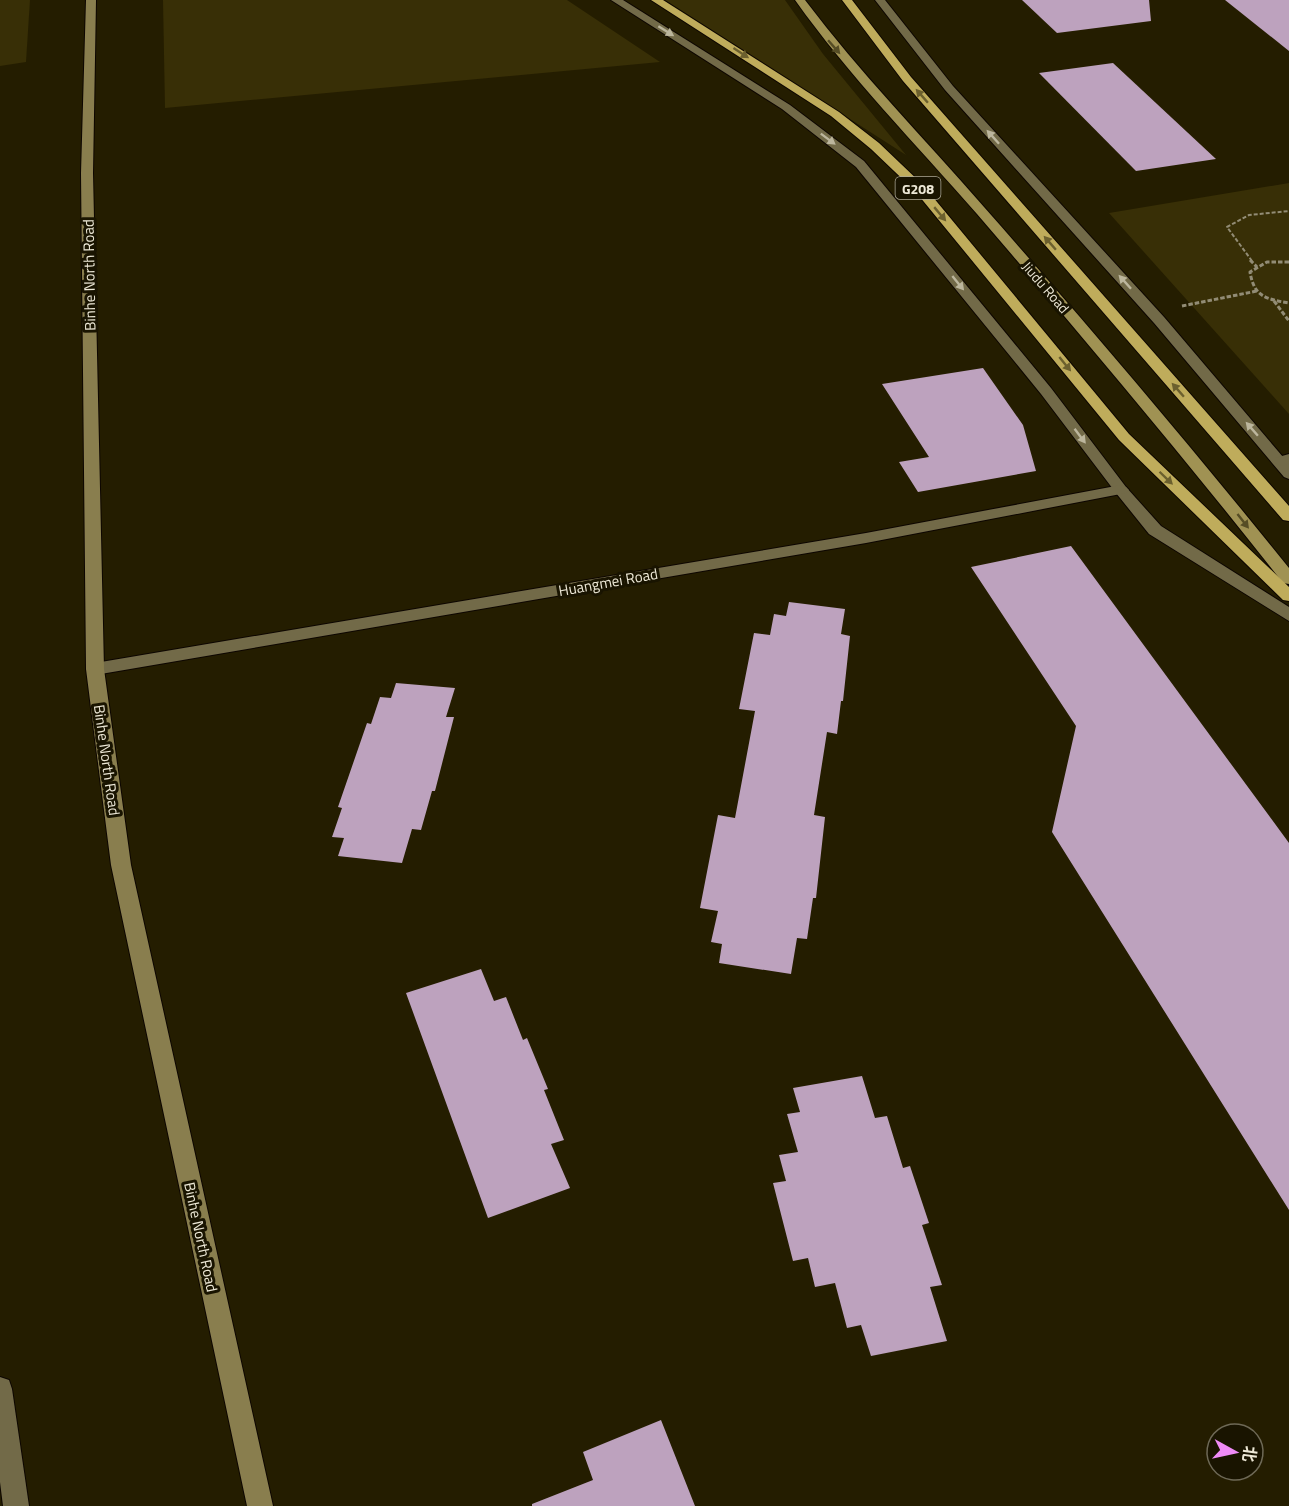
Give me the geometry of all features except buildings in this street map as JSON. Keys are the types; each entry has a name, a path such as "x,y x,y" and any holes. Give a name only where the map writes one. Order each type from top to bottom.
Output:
{"highway":[{"name":"G208","path":"656,0 836,114 919,188 1124,437 1289,596"},
{"path":"847,0 907,79 1289,516"}],"main road":[{"name":"Binhe North Road","path":"91,0 87,173 94,669 121,865 260,1506"},
{"name":"Jiudu Road","path":"800,0 830,43 980,209 1207,475 1289,579"}],"street":[{"path":"616,0 786,107 860,164 1046,391 1121,490 1155,530 1289,615"},
{"path":"880,0 948,88 1284,460 1289,474"},
{"name":"Huangmei Road","path":"94,669 854,540 1121,490"},
{"path":"0,1389 15,1506"}],"path":[{"path":"1257,267 1244,253 1227,226 1240,216 1268,211 1289,211"},
{"path":"1289,262 1267,262 1250,272 1253,287 1274,301 1289,321"},
{"path":"1151,311 1257,291"},
{"path":"1274,301 1289,303"}],"shaded area":[{"path":"0,0 30,0 26,62 0,66"},
{"path":"163,0 567,0 660,62 165,108"},
{"path":"665,0 785,0 823,54 906,155"},
{"path":"1289,183 1289,414 1109,213"}]}
